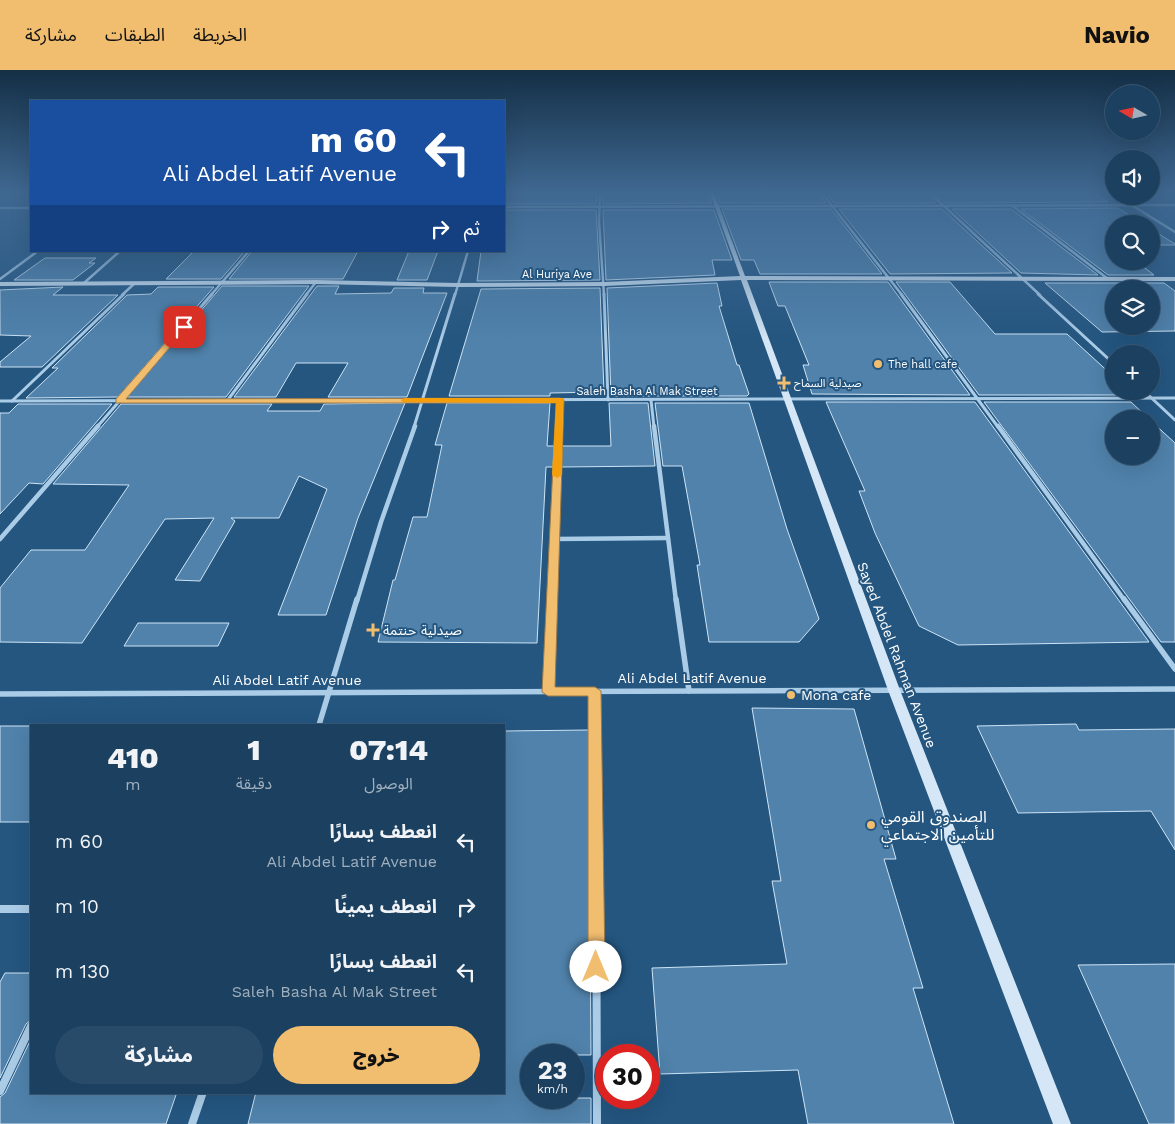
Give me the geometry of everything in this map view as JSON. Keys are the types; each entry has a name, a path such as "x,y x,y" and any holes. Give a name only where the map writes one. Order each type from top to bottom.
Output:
{"street":[{"path":"601,242 608,400"},
{"name":"Sayed Abdel Rahman Avenue","path":"731,242 786,399 894,690 1062,1124"},
{"path":"861,242 890,279 1175,669"},
{"path":"983,242 1105,356"},
{"path":"1060,242 1108,279"},
{"path":"0,279 37,252"},
{"path":"84,283 119,252"},
{"path":"0,540 248,252"},
{"path":"319,724 381,522 424,400 468,252"},
{"name":"Al Huriya Ave","path":"0,284 316,282 458,285 604,284 744,278 1175,278"},
{"path":"227,401 316,282"},
{"path":"12,401 135,283"},
{"name":"Saleh Basha Al Mak Street","path":"0,401 1105,398"},
{"name":"Saleh Basha Al Mak Street","path":"1160,398 1175,398"},
{"path":"548,692 560,400"},
{"path":"651,400 667,538 688,691"},
{"path":"1153,400 1175,420"},
{"path":"554,540 667,538"},
{"name":"Ali Abdel Latif Avenue","path":"0,694 1175,689"},
{"path":"595,691 597,1124"},
{"path":"0,909 30,909"},
{"path":"0,1091 30,1028"},
{"path":"192,1124 202,1094"}],"building":[{"path":"505,242 598,242 600,280 477,281 481,252 505,252"},
{"path":"604,242 726,242 732,260 712,260 715,275 606,280"},
{"path":"734,242 857,242 882,274 760,274 754,260 741,260"},
{"path":"865,242 978,242 1012,273 890,274"},
{"path":"988,242 1055,242 1098,275 1021,273"},
{"path":"1065,242 1105,242 1105,270 1148,270 1154,275 1108,275"},
{"path":"1160,242 1172,242 1175,245 1160,245"},
{"path":"193,252 244,252 221,279 166,279"},
{"path":"251,252 357,252 343,279 229,279"},
{"path":"409,252 438,252 427,280 397,280"},
{"path":"45,258 96,258 89,263 95,263 73,280 14,280"},
{"path":"769,282 888,282 970,395 812,394 803,365 809,365 785,306 778,306"},
{"path":"896,282 950,282 995,334 1067,334 1105,369 1105,395 979,395"},
{"path":"717,283 722,306 719,306 737,365 739,365 749,394 747,396 611,396 607,288"},
{"path":"1045,283 1105,283 1105,332 1102,332"},
{"path":"1160,283 1164,283 1175,291 1175,331 1160,331"},
{"path":"222,286 309,286 226,397 127,397"},
{"path":"317,286 339,286 335,294 391,293 394,288 424,288 423,293 447,293 407,397 328,397 348,363 296,363 276,397 234,397"},
{"path":"63,287 53,295 118,295 42,367 0,367 0,362 31,336 0,335 0,290"},
{"path":"158,287 214,287 118,397 26,398 58,368 52,368 127,295 151,294"},
{"path":"600,288 604,392 550,393 550,396 449,396 481,289"},
{"path":"826,402 975,402 1149,642 958,645 919,626 875,533 859,491 865,491"},
{"path":"984,402 1131,402 1139,410 1105,410 1105,465 1160,465 1160,429 1175,443 1175,642 1161,642"},
{"path":"405,403 358,518 326,615 278,615 327,489 299,476 279,518 231,518 235,521 200,581 175,580 214,518 165,519 82,643 0,642 0,588 31,550 85,550 129,485 53,484 121,404 272,404 267,411 320,411 324,404"},
{"path":"447,403 550,403 547,446 554,446 553,467 546,467 537,643 378,642 393,580 395,580 413,517 427,517 442,445 435,445"},
{"path":"609,403 648,403 655,466 561,467 562,446 611,446"},
{"path":"655,403 749,403 787,529 819,619 799,642 709,642 697,565 700,565 682,466 663,466"},
{"path":"18,404 112,404 43,484 29,483 0,514 0,413 9,413"},
{"path":"138,623 229,623 218,646 124,646"},
{"path":"752,708 854,709 896,859 884,859 923,988 913,988 954,1124 808,1124 798,1070 660,1074 660,1044 658,1044 652,968 787,964 772,881 781,881"},
{"path":"1076,724 1079,730 1175,729 1175,850 1151,811 1018,813 977,726"},
{"path":"0,726 30,726 30,822 0,822"},
{"path":"589,730 591,1055 585,1055 585,1044 520,1044 520,1109 585,1109 585,1098 591,1098 591,1124 248,1124 256,1094 505,1094 505,731"},
{"path":"1175,964 1175,1124 1149,1124 1078,965"},
{"path":"5,973 30,973 30,1021 26,1024 0,1078 0,982"},
{"path":"30,1041 30,1094 176,1094 166,1124 0,1124 0,1097 5,1093"}],"slow traffic":[{"path":"405,400 560,400 557,475"}],"place":[{"name":"The hall cafe","path":"878,364"},
{"name":"صيدلية السماح","path":"784,383"},
{"name":"صيدلية حنتمة","path":"373,630"},
{"name":"Mona cafe","path":"791,695"},
{"name":"الصندوق القومي للتأمين الاجتماعي","path":"871,825"}],"route":[{"path":"184,327 119,401 560,400 548,692 595,691 596,967"}]}
